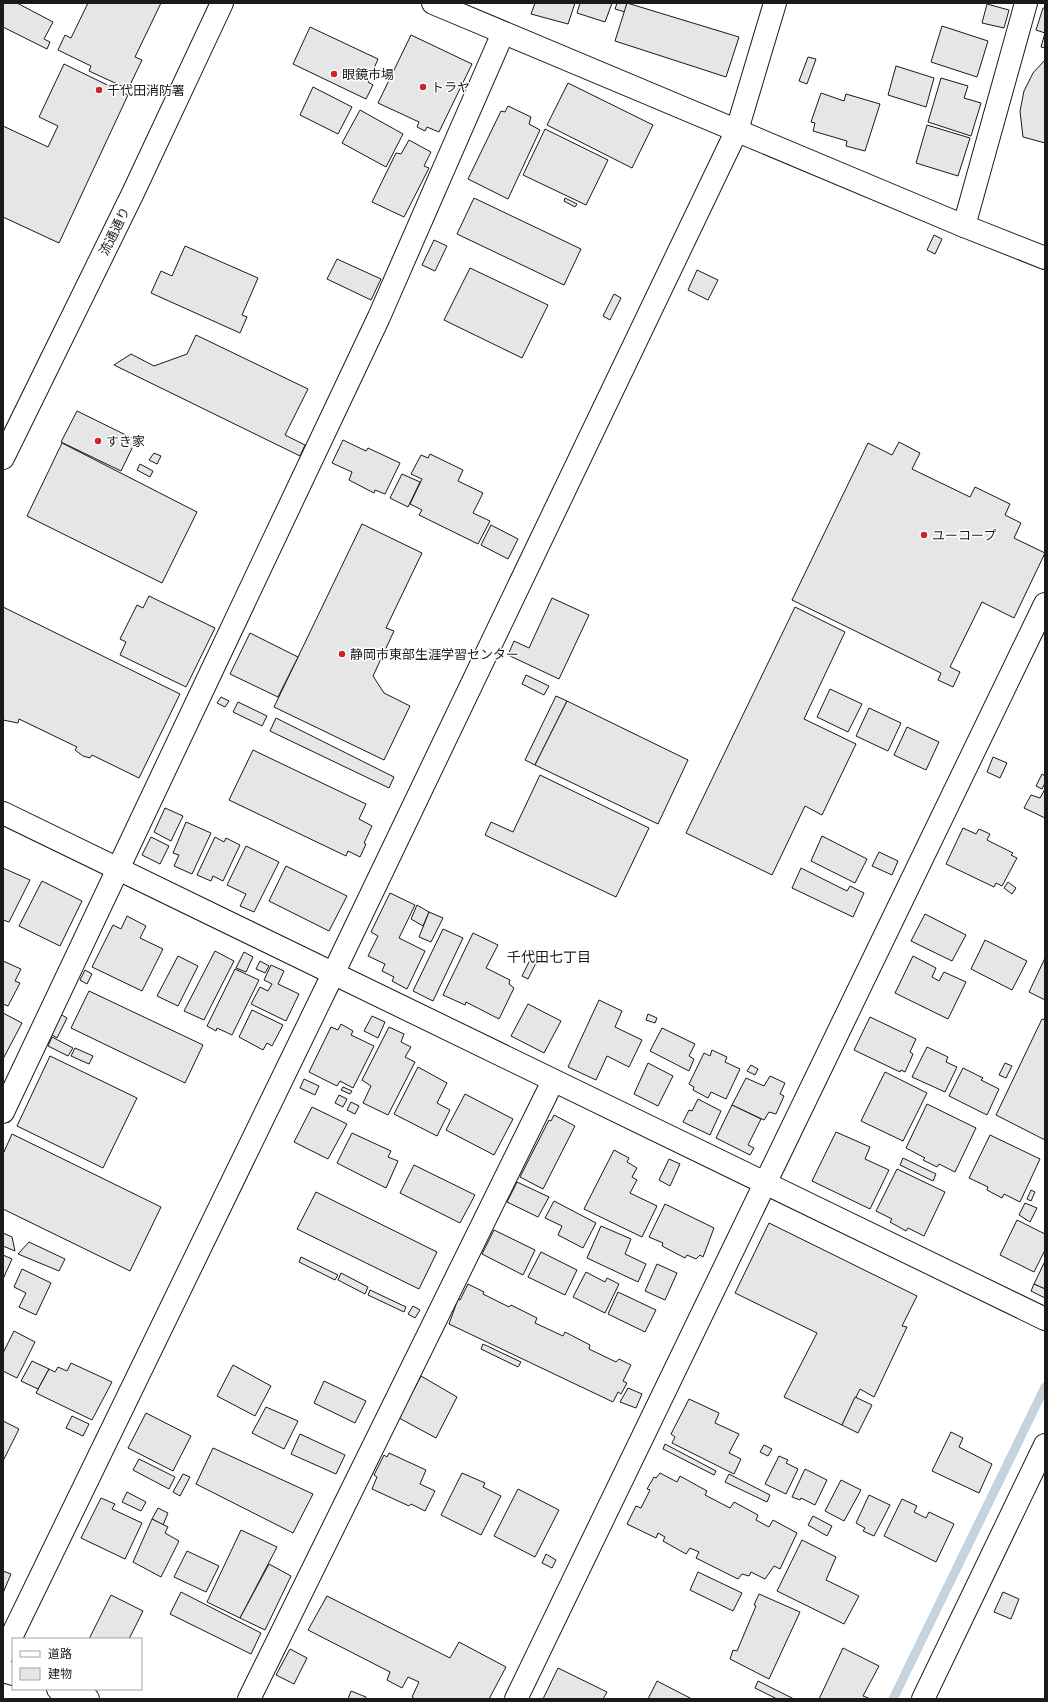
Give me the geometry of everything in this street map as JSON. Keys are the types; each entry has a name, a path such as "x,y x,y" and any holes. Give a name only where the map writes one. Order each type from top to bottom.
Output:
{"street":[{"name":"流通通り","path":"3,458 133,194 222,3"},
{"path":"433,3 964,226 1045,258"},
{"path":"3,1654 333,974 736,130 775,3"},
{"path":"964,226 1026,3"},
{"path":"3,1112 119,870 379,318 503,33"},
{"path":"516,1699 1045,604"},
{"path":"3,813 1045,1319"},
{"path":"249,1699 553,1081"},
{"path":"923,1699 1045,1445"},
{"path":"61,1690 88,1699"}],"building":[{"path":"3,3 17,3 53,22 44,39 50,42 47,49 3,27"},
{"path":"88,3 161,3 135,57 142,60 128,89 89,71 91,66 58,50 65,35 71,38"},
{"path":"535,3 575,3 568,24 531,14"},
{"path":"580,3 612,3 605,22 577,13"},
{"path":"617,3 627,3 625,12 615,9"},
{"path":"627,3 739,37 726,77 615,41"},
{"path":"987,4 1009,10 1004,28 982,23"},
{"path":"1043,8 1045,8 1045,33 1036,30"},
{"path":"942,26 988,41 977,77 931,62"},
{"path":"310,27 378,59 368,82 373,85 366,99 293,64"},
{"path":"1045,33 1045,48 1041,47"},
{"path":"411,35 472,64 439,132 427,127 425,131 417,127 419,122 378,103"},
{"path":"808,57 816,59 807,84 799,81"},
{"path":"1045,60 1045,143 1023,137 1020,111 1024,91 1033,73"},
{"path":"64,64 128,95 59,243 3,217 3,126 48,147 58,126 39,117"},
{"path":"896,66 934,78 926,107 888,95"},
{"path":"941,78 968,86 964,98 981,103 971,136 928,122"},
{"path":"568,83 653,125 632,168 547,125"},
{"path":"313,87 352,107 338,134 300,115"},
{"path":"821,93 844,101 846,94 880,104 865,151 846,146 847,141 813,131 815,123 811,122"},
{"path":"508,106 531,117 529,124 540,130 508,199 468,179 501,111 505,112"},
{"path":"360,110 403,134 386,167 342,143"},
{"path":"927,125 970,138 958,176 916,163"},
{"path":"545,129 608,160 586,205 523,175"},
{"path":"409,140 431,152 424,166 429,168 404,217 372,202 396,153 401,154"},
{"path":"474,198 581,249 564,285 457,234"},
{"path":"565,198 577,204 575,207 564,201"},
{"path":"934,235 942,239 935,254 927,250"},
{"path":"434,240 447,246 435,271 422,265"},
{"path":"185,246 258,278 242,315 247,317 240,333 151,293 161,271 172,276"},
{"path":"337,259 381,279 371,300 327,279"},
{"path":"470,268 548,305 522,358 444,320"},
{"path":"697,270 718,280 708,300 688,290"},
{"path":"614,294 621,298 610,320 603,316"},
{"path":"196,335 308,389 285,435 305,445 300,456 114,365 131,354 154,366 187,354"},
{"path":"77,411 136,440 121,471 61,442"},
{"path":"343,440 366,451 368,448 400,463 385,494 375,490 374,493 349,480 352,472 332,463"},
{"path":"899,442 920,453 912,469 970,497 975,487 1010,504 1005,515 1021,523 1014,538 1045,553 1014,618 982,602 950,667 960,672 953,687 938,680 941,673 792,600 868,443 892,455"},
{"path":"62,443 197,512 162,583 27,516"},
{"path":"154,453 161,456 157,464 149,460"},
{"path":"430,454 463,470 458,481 483,493 473,513 490,521 478,544 419,515 422,510 410,504 422,479 411,474 421,455 428,458"},
{"path":"140,464 153,471 150,477 137,470"},
{"path":"402,474 420,482 408,507 390,498"},
{"name":"静岡市東部生涯学習センター","path":"362,524 422,553 386,628 394,631 373,676 384,693 410,706 384,760 274,707"},
{"path":"491,525 518,539 508,559 481,545"},
{"path":"149,596 215,628 186,687 120,655 126,642 120,639 137,605 143,608"},
{"path":"552,598 589,615 559,679 508,655 514,641 529,648"},
{"path":"3,607 180,694 139,778 92,755 90,758 83,756 75,750 77,747 19,719 18,723 3,720"},
{"path":"795,607 845,632 804,719 856,744 822,815 805,806 772,875 686,833"},
{"path":"250,633 298,657 278,697 230,674"},
{"path":"526,675 549,686 544,695 522,684"},
{"path":"830,689 862,704 848,732 817,717"},
{"path":"556,696 567,701 535,765 525,760"},
{"path":"221,697 229,701 225,707 217,703"},
{"path":"567,701 688,760 658,824 535,765"},
{"path":"238,702 267,716 262,726 233,712"},
{"path":"869,708 901,723 888,751 856,736"},
{"path":"276,718 394,777 389,788 270,731"},
{"path":"907,727 939,742 926,770 894,755"},
{"path":"253,750 366,804 359,819 372,826 364,843 366,844 360,857 348,851 346,856 229,800"},
{"path":"993,757 1007,763 1000,778 987,772"},
{"path":"1042,774 1045,776 1045,783 1042,789 1036,786"},
{"path":"540,775 649,828 616,897 485,835 491,822 513,832"},
{"path":"1045,789 1045,818 1024,808 1031,795 1040,798"},
{"path":"165,808 183,816 171,841 154,832"},
{"path":"186,822 211,833 192,874 174,866 179,855 173,853"},
{"path":"963,828 976,834 979,829 990,834 987,840 1013,853 1011,855 1017,858 1002,886 996,883 994,887 946,864"},
{"path":"822,836 867,859 855,883 811,861"},
{"path":"151,837 169,846 160,864 142,855"},
{"path":"215,837 224,842 226,838 240,845 223,881 213,876 211,881 197,875"},
{"path":"246,846 279,862 254,912 240,906 246,894 227,885"},
{"path":"879,852 898,861 892,875 872,866"},
{"path":"286,866 347,896 329,931 269,901"},
{"path":"3,868 30,880 9,922 3,920"},
{"path":"801,868 847,891 850,886 864,893 853,917 792,888"},
{"path":"42,881 82,901 60,946 19,926"},
{"path":"1008,882 1016,888 1012,894 1004,888"},
{"path":"390,893 415,905 399,938 425,951 407,989 392,981 394,977 382,971 385,964 368,956 378,936 371,932"},
{"path":"417,905 429,912 423,926 411,919"},
{"path":"429,912 443,918 431,942 419,937"},
{"path":"925,914 966,935 952,961 911,941"},
{"path":"127,916 146,926 140,938 163,949 142,991 92,967 113,925 121,929"},
{"path":"443,929 463,938 433,1001 413,991"},
{"path":"473,933 498,945 486,968 510,980 509,984 514,988 499,1019 466,1002 465,1005 443,995"},
{"path":"985,940 1027,961 1012,990 971,969"},
{"path":"215,951 234,961 204,1020 184,1011"},
{"path":"244,952 253,957 246,972 236,968"},
{"path":"178,956 198,966 178,1006 157,996"},
{"path":"913,956 936,968 932,977 939,981 944,972 966,982 948,1019 895,993"},
{"path":"1045,958 1045,1000 1029,992"},
{"path":"530,960 536,963 528,979 522,976"},
{"path":"3,961 21,969 15,981 20,983 8,1006 3,1004"},
{"path":"260,961 269,966 265,973 256,969"},
{"path":"271,965 284,971 278,984 299,994 286,1021 251,1004 260,987 268,991 272,984 264,980"},
{"path":"235,969 259,980 232,1035 217,1028 216,1031 207,1026"},
{"path":"85,970 92,974 87,984 80,980"},
{"path":"89,991 203,1045 185,1083 71,1028"},
{"path":"599,1000 622,1011 615,1027 642,1040 629,1067 607,1056 596,1080 568,1067"},
{"path":"528,1004 561,1021 544,1053 511,1036"},
{"path":"252,1010 283,1025 272,1046 267,1043 263,1050 239,1037"},
{"path":"3,1013 22,1023 3,1059"},
{"path":"58,1013 67,1018 57,1038 49,1033"},
{"path":"648,1014 657,1018 655,1023 646,1020"},
{"path":"372,1016 385,1022 378,1038 364,1031"},
{"path":"870,1017 916,1039 910,1052 913,1054 905,1072 901,1070 900,1072 854,1050"},
{"path":"1042,1019 1045,1020 1045,1140 996,1115"},
{"path":"341,1024 353,1031 351,1035 374,1046 353,1088 340,1081 337,1086 309,1072 331,1027 338,1030"},
{"path":"389,1027 404,1034 401,1042 411,1047 405,1057 415,1062 388,1115 363,1103 371,1086 362,1080"},
{"path":"662,1028 695,1044 689,1056 694,1059 689,1071 650,1051"},
{"path":"52,1037 73,1048 68,1056 48,1046"},
{"path":"927,1047 948,1057 946,1062 957,1067 945,1092 912,1077"},
{"path":"75,1048 93,1056 89,1064 71,1056"},
{"path":"712,1050 727,1057 725,1062 740,1069 726,1099 711,1092 708,1098 693,1090 694,1087 689,1084 704,1053 710,1056"},
{"path":"50,1056 137,1098 103,1168 17,1126"},
{"path":"648,1063 673,1076 658,1106 634,1094"},
{"path":"1005,1063 1012,1066 1006,1078 999,1075"},
{"path":"751,1065 758,1069 755,1075 747,1071"},
{"path":"418,1067 447,1083 437,1103 450,1110 437,1136 394,1114"},
{"path":"963,1068 983,1078 981,1080 999,1089 987,1115 949,1096"},
{"path":"885,1072 927,1093 903,1141 861,1121"},
{"path":"770,1076 785,1083 780,1094 784,1096 776,1114 769,1112 764,1120 732,1105 746,1078 764,1086"},
{"path":"304,1079 319,1086 315,1095 300,1088"},
{"path":"343,1087 352,1091 350,1094 341,1090"},
{"path":"465,1094 513,1119 494,1155 446,1130"},
{"path":"339,1095 347,1099 343,1107 335,1103"},
{"path":"698,1099 721,1111 710,1135 683,1122 689,1110 692,1111"},
{"path":"351,1102 359,1106 355,1114 347,1110"},
{"path":"927,1104 976,1128 955,1172 939,1164 937,1167 923,1160 925,1158 906,1148"},
{"path":"732,1105 761,1119 748,1145 754,1148 750,1155 716,1138"},
{"path":"312,1107 347,1124 328,1159 294,1142"},
{"path":"554,1115 575,1126 543,1189 520,1177 549,1120 551,1121"},
{"path":"836,1132 870,1147 865,1159 889,1170 870,1209 812,1181"},
{"path":"352,1133 391,1151 388,1157 398,1161 386,1188 337,1163"},
{"path":"12,1134 161,1207 130,1271 3,1209 3,1154"},
{"path":"990,1135 1040,1159 1020,1202 1004,1194 1002,1198 987,1190 988,1187 969,1178"},
{"path":"614,1150 629,1158 627,1162 637,1168 632,1177 637,1180 630,1193 657,1206 642,1237 584,1209"},
{"path":"903,1158 936,1174 933,1181 900,1165"},
{"path":"669,1159 680,1164 670,1186 659,1180"},
{"path":"414,1165 475,1195 460,1223 400,1193"},
{"path":"897,1169 945,1192 924,1236 908,1228 906,1231 890,1222 892,1219 876,1211"},
{"path":"517,1182 549,1197 538,1217 507,1202"},
{"path":"1031,1190 1035,1192 1031,1201 1027,1199"},
{"path":"316,1192 437,1252 419,1289 297,1229"},
{"path":"554,1201 596,1223 583,1248 558,1235 562,1226 545,1218"},
{"path":"1025,1203 1037,1208 1030,1222 1019,1215"},
{"path":"665,1204 714,1228 703,1257 700,1255 696,1259 687,1255 685,1258 662,1246 663,1243 649,1237"},
{"path":"1017,1220 1045,1234 1045,1250 1034,1272 1000,1255"},
{"path":"769,1223 917,1296 902,1326 907,1327 874,1397 860,1389 842,1425 784,1397 817,1333 735,1293"},
{"path":"601,1226 631,1239 625,1254 646,1264 638,1282 587,1258"},
{"path":"494,1230 535,1250 523,1275 482,1254"},
{"path":"3,1233 12,1237 15,1251 3,1246"},
{"path":"29,1242 65,1259 59,1271 18,1254"},
{"path":"541,1252 577,1270 565,1295 528,1277"},
{"path":"3,1255 12,1259 3,1279"},
{"path":"301,1257 338,1275 335,1280 299,1262"},
{"path":"1045,1261 1045,1289 1034,1284"},
{"path":"657,1264 677,1273 665,1300 645,1291"},
{"path":"22,1269 51,1283 36,1315 19,1307 26,1293 14,1287"},
{"path":"586,1272 605,1282 607,1278 619,1284 605,1313 573,1297"},
{"path":"341,1273 368,1287 365,1294 338,1280"},
{"path":"468,1284 484,1292 483,1294 509,1307 511,1305 537,1318 535,1323 563,1336 565,1332 590,1345 589,1349 616,1362 619,1359 631,1365 623,1381 627,1383 621,1394 618,1392 613,1402 449,1324 458,1299 460,1300"},
{"path":"1034,1284 1045,1289 1045,1298 1031,1291"},
{"path":"370,1290 406,1307 404,1312 368,1295"},
{"path":"618,1292 656,1310 645,1332 608,1314"},
{"path":"413,1306 420,1310 415,1318 408,1314"},
{"path":"14,1331 35,1342 17,1378 3,1371 3,1353"},
{"path":"483,1344 521,1362 518,1367 481,1349"},
{"path":"32,1361 49,1369 38,1389 21,1381"},
{"path":"71,1363 112,1382 92,1420 36,1393 49,1369 55,1372 58,1367 67,1371"},
{"path":"233,1365 271,1386 255,1416 217,1396"},
{"path":"421,1376 457,1397 436,1438 399,1418"},
{"path":"324,1381 366,1401 355,1423 314,1403"},
{"path":"628,1388 642,1394 636,1408 620,1402"},
{"path":"855,1397 872,1405 858,1433 842,1425"},
{"path":"689,1399 719,1413 715,1423 739,1434 729,1453 741,1459 734,1474 672,1443 675,1437 671,1434"},
{"path":"266,1407 298,1421 284,1449 252,1433"},
{"path":"146,1413 191,1436 173,1471 128,1448"},
{"path":"72,1416 89,1424 83,1436 66,1428"},
{"path":"3,1421 19,1429 3,1461"},
{"path":"951,1432 963,1438 959,1447 992,1464 979,1493 932,1471"},
{"path":"300,1434 345,1455 336,1474 291,1454"},
{"path":"665,1444 716,1471 714,1475 663,1449"},
{"path":"764,1445 772,1449 768,1456 760,1452"},
{"path":"213,1448 313,1494 293,1533 196,1484"},
{"path":"389,1453 426,1470 420,1484 435,1491 425,1511 411,1504 409,1506 372,1489 377,1477 374,1475 384,1455 387,1457"},
{"path":"779,1456 788,1460 786,1463 798,1469 786,1494 765,1484"},
{"path":"139,1459 175,1477 169,1489 133,1470"},
{"path":"805,1469 827,1480 815,1505 801,1498 800,1500 792,1497"},
{"path":"462,1473 485,1483 483,1487 501,1496 481,1535 441,1515"},
{"path":"660,1473 677,1482 680,1476 707,1491 705,1495 730,1508 734,1502 758,1515 756,1520 769,1527 773,1520 797,1533 780,1569 774,1566 765,1579 751,1572 749,1576 742,1574 738,1579 696,1558 699,1552 690,1548 686,1554 663,1541 665,1537 658,1533 656,1538 627,1524 636,1506 641,1508 650,1490 647,1489 654,1477 656,1478"},
{"path":"183,1474 190,1477 180,1496 173,1492"},
{"path":"729,1474 770,1495 767,1502 725,1482"},
{"path":"841,1480 861,1490 844,1521 825,1511"},
{"path":"518,1489 559,1510 535,1557 494,1536"},
{"path":"127,1492 146,1502 141,1511 122,1502"},
{"path":"869,1495 890,1505 874,1536 863,1531 865,1528 856,1523"},
{"path":"101,1498 115,1504 112,1509 142,1523 125,1559 81,1538"},
{"path":"902,1499 917,1506 914,1512 926,1518 929,1512 954,1524 936,1562 884,1536"},
{"path":"158,1508 168,1513 163,1525 152,1519"},
{"path":"813,1516 832,1526 827,1536 808,1525"},
{"path":"152,1519 168,1527 165,1533 179,1541 161,1577 133,1562"},
{"path":"241,1530 277,1547 240,1618 207,1602"},
{"path":"802,1540 836,1557 826,1580 859,1596 844,1624 777,1591"},
{"path":"187,1551 219,1566 206,1592 174,1577"},
{"path":"546,1554 556,1560 552,1568 542,1563"},
{"path":"269,1564 291,1576 265,1630 240,1618"},
{"path":"3,1571 11,1574 3,1593"},
{"path":"698,1572 742,1593 733,1611 690,1590"},
{"path":"181,1592 261,1633 251,1654 170,1614"},
{"path":"1003,1592 1019,1599 1011,1619 994,1612"},
{"path":"759,1594 800,1612 769,1679 730,1659 733,1650 737,1651 756,1606 754,1605"},
{"path":"111,1595 143,1611 130,1638 90,1638"},
{"path":"327,1596 450,1658 459,1642 506,1667 489,1699 415,1699 412,1697 419,1682 408,1677 402,1688 387,1680 390,1672 308,1630"},
{"path":"843,1648 879,1666 863,1696 871,1699 819,1699"},
{"path":"290,1649 307,1658 294,1684 276,1675"},
{"path":"558,1668 607,1692 603,1699 543,1699"},
{"path":"657,1681 692,1699 648,1699"},
{"path":"758,1681 794,1699 777,1699 755,1688"},
{"path":"351,1691 366,1697 365,1699 348,1699"}],"waterway":[{"path":"893,1699 1045,1387"}],"place":[{"name":"眼鏡市場","path":"334,74"},
{"name":"トラヤ","path":"423,87"},
{"name":"千代田消防署","path":"99,90"},
{"name":"すき家","path":"98,441"},
{"name":"ユーコープ","path":"924,535"},
{"name":"静岡市東部生涯学習センター","path":"342,654"}],"district":[{"name":"千代田七丁目","path":"549,957"}]}
